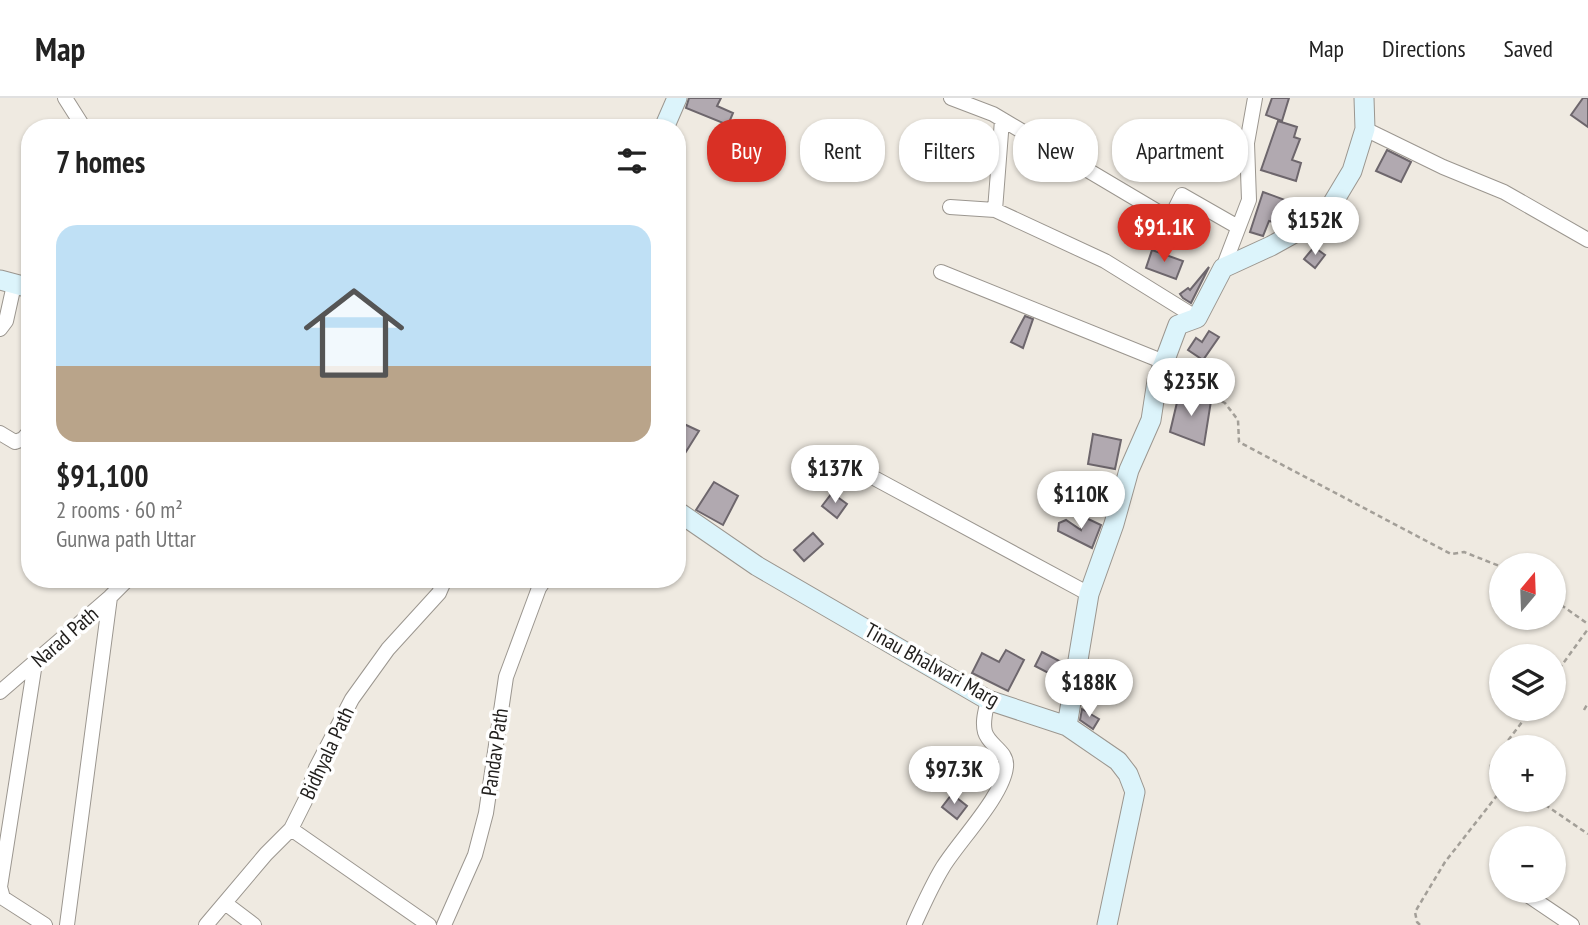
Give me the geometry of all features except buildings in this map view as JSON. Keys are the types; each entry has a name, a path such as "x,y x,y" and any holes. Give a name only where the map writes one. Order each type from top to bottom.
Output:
{"street":[{"path":"65,98 78,119"},
{"path":"668,119 677,98"},
{"path":"951,98 1003,120 1170,219 1182,195 1238,227"},
{"path":"1067,726 1089,594 1114,524 1129,470 1151,420 1157,381 1178,325 1197,318 1223,268 1249,200 1247,143 1255,98"},
{"path":"1223,268 1271,246 1325,216 1352,171 1365,129 1364,98"},
{"path":"995,209 1003,120"},
{"path":"1365,129 1443,167 1504,192 1588,240"},
{"path":"950,207 995,209 1105,261 1197,318"},
{"path":"941,272 1163,366"},
{"path":"0,330 6,321 14,284"},
{"path":"0,433 15,442 21,440"},
{"path":"876,479 1089,594"},
{"name":"Tinau Bhalwari Marg","path":"686,517 757,566 988,700 1067,726 1118,761 1128,774 1135,792 1107,925"},
{"name":"Narad Path","path":"0,692 119,588"},
{"name":"Bidhyala Path","path":"206,925 291,829 305,802 316,768 352,699 388,649 441,588"},
{"name":"Pandav Path","path":"444,925 475,855 486,813 506,677 539,588"},
{"path":"67,925 110,597"},
{"path":"36,663 1,892 10,904 45,925"},
{"path":"914,925 943,867 987,806 1004,776 1007,765 1005,756 985,732 983,721 988,700"},
{"path":"0,808 11,825"},
{"path":"291,829 429,925"},
{"path":"225,903 254,925"},
{"path":"1539,903 1572,925"}],"path":[{"path":"1163,366 1225,403 1238,420 1239,442 1451,554 1464,552 1489,562"},
{"path":"1566,608 1588,624"},
{"path":"1566,659 1588,629"},
{"path":"1584,710 1588,703"},
{"path":"1512,735 1523,721"},
{"path":"1420,925 1415,912 1445,862 1489,806"},
{"path":"1556,812 1588,834"}]}
